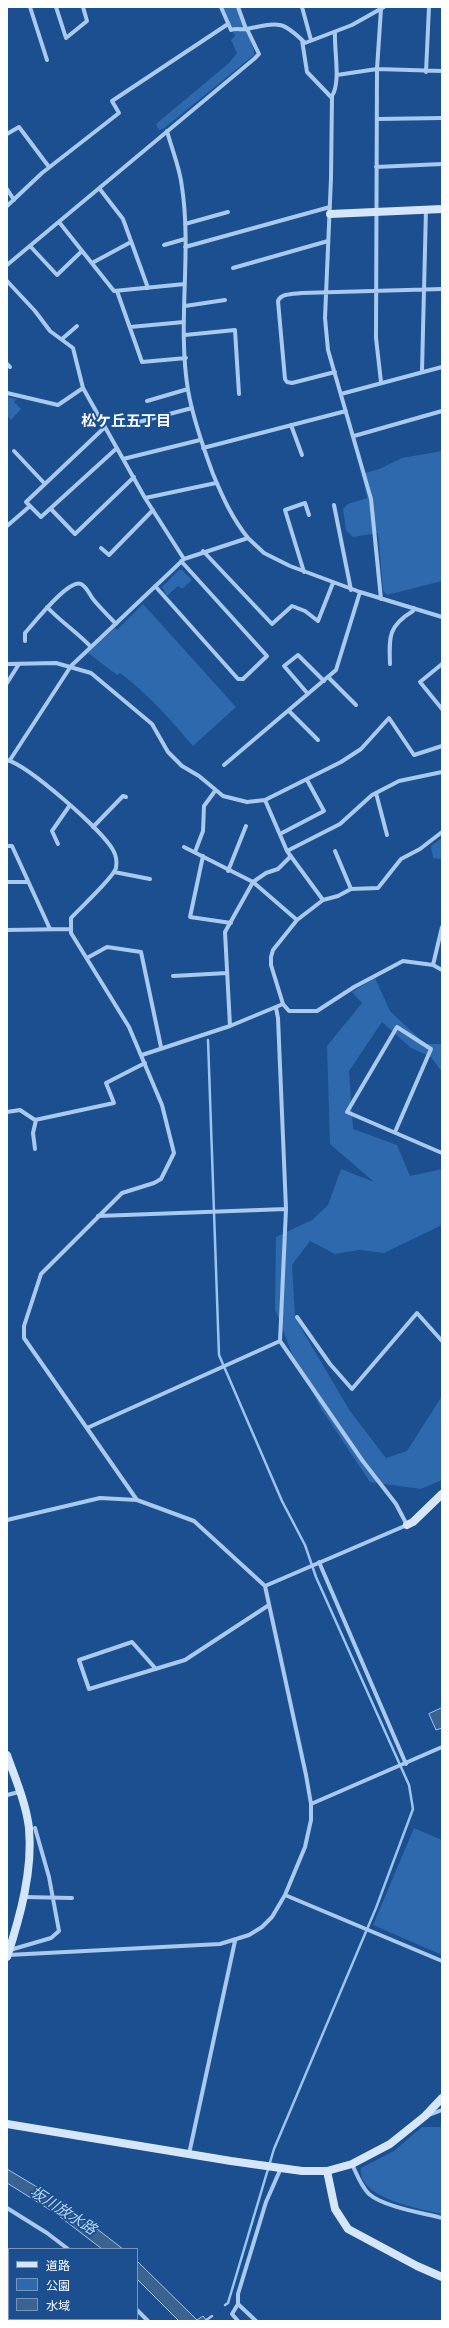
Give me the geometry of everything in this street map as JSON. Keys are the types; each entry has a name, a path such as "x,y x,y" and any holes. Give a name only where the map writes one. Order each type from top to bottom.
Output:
{"street":[{"path":"30,7 47,60"},
{"path":"56,7 66,38 87,21 83,7"},
{"path":"221,7 231,30 246,29 267,24 288,26 304,43 335,32 382,8"},
{"path":"7,265 259,54 246,29 238,7"},
{"path":"302,7 311,40"},
{"path":"426,72 429,7"},
{"path":"381,382 376,338 376,167 377,70 382,8"},
{"path":"7,206 49,167 119,113 112,101 228,24"},
{"path":"335,32 334,52 337,89 332,98 330,211 325,318 328,350 371,499 381,599"},
{"path":"302,40 307,72 332,98"},
{"path":"337,75 377,70 426,72 442,71"},
{"path":"377,119 442,118"},
{"path":"7,134 19,127 49,167"},
{"path":"167,131 182,187 185,239 184,322 188,389 200,440 216,483 236,523 248,538 264,553 275,560 351,590 442,616"},
{"path":"376,167 442,164"},
{"path":"99,188 123,218 148,288"},
{"path":"7,189 14,200"},
{"path":"422,371 426,209"},
{"path":"185,247 330,211 376,212 442,209"},
{"path":"184,224 228,212"},
{"path":"59,222 114,291 185,284"},
{"path":"164,245 185,239"},
{"path":"233,268 328,241"},
{"path":"92,263 131,242"},
{"path":"30,246 57,275 82,251"},
{"path":"7,281 35,310 50,331 73,348 83,388 145,498 183,560 267,656 243,679 238,679 155,586"},
{"path":"335,372 292,383 285,379 278,301 279,298 283,295 302,293 442,289"},
{"path":"117,291 142,362 186,358"},
{"path":"185,306 225,300"},
{"path":"130,327 184,322"},
{"path":"62,339 77,326"},
{"path":"185,335 235,330 239,394"},
{"path":"341,394 442,366"},
{"path":"7,393 58,405 83,388"},
{"path":"146,401 188,389"},
{"path":"139,422 192,408"},
{"path":"203,448 346,411"},
{"path":"354,436 442,411"},
{"path":"291,425 302,456"},
{"path":"105,427 26,502 41,518 117,448"},
{"path":"123,458 200,440"},
{"path":"14,451 46,484"},
{"path":"51,509 75,534 134,477"},
{"path":"145,498 216,483"},
{"path":"304,572 285,510 305,503 309,515"},
{"path":"334,505 351,590"},
{"path":"8,525 30,506"},
{"path":"101,548 109,555 153,510"},
{"path":"137,1500 26,1342 24,1326 41,1274 122,1192 154,1183 161,1179 174,1154 174,1146 162,1105 142,1055 122,1013 72,937 70,929 71,918 114,872 116,859 113,850 93,827 48,786 8,760 71,666 183,560 204,550 248,538"},
{"path":"204,550 272,624 292,606 305,611 318,621 333,583"},
{"path":"25,641 25,633 47,607 68,588 76,584 81,584 116,624"},
{"path":"224,765 336,670 360,592"},
{"path":"47,607 60,621 76,631 91,646"},
{"path":"390,664 390,634 395,625 413,611 414,608"},
{"path":"308,694 284,666 298,655 324,681"},
{"path":"7,664 56,663 71,666 91,673 146,718 158,731 168,752 182,766 199,776 215,791 235,800 253,802 265,800 307,780 361,749 389,718 414,755 442,746"},
{"path":"7,683 19,664"},
{"path":"442,664 420,682 442,709"},
{"path":"328,677 356,705"},
{"path":"288,711 318,740"},
{"path":"287,851 340,824 376,793 399,781 442,772"},
{"path":"280,834 324,811 307,780"},
{"path":"194,852 203,831 204,806 215,791"},
{"path":"376,793 387,835"},
{"path":"93,827 123,796 126,797"},
{"path":"265,800 287,851 323,900"},
{"path":"58,844 52,831 70,805"},
{"path":"228,871 246,826"},
{"path":"442,832 420,849 401,859 378,888 351,889 338,896 323,900 297,920 273,950 271,957 271,965 283,1004 289,1011 317,1011 354,988 403,961 434,965 442,970"},
{"path":"7,846 12,846 50,929"},
{"path":"184,847 228,871 253,882 297,920"},
{"path":"335,851 351,889"},
{"path":"203,856 190,917 231,923"},
{"path":"230,1026 224,932 231,923 253,882 266,872 278,869 291,856"},
{"path":"114,872 150,879"},
{"path":"7,882 28,882"},
{"path":"434,965 442,927"},
{"path":"7,930 70,929"},
{"path":"87,958 107,947 141,952 161,1047"},
{"path":"173,976 227,974"},
{"path":"142,1055 161,1047 230,1026 283,1004"},
{"path":"276,1008 278,1018 286,1209 280,1341 362,1460 396,1504 407,1525"},
{"path":"395,1132 431,1049 396,1027 348,1112 442,1153"},
{"path":"7,1112 20,1110 36,1120 114,1103 106,1083 145,1063"},
{"path":"35,1149 33,1133 36,1120"},
{"path":"97,1216 286,1209"},
{"path":"298,1317 326,1359 352,1389 417,1313 442,1341"},
{"path":"87,1428 280,1341"},
{"path":"265,1586 413,1522 442,1494"},
{"path":"7,1520 100,1498 137,1500 194,1521 265,1586 311,1804 305,1847 285,1895 272,1917 262,1927 235,1941 220,1944 175,1947 129,1948 68,1953 8,1954"},
{"path":"317,1563 404,1764"},
{"path":"156,1669 132,1642 79,1660 89,1689 156,1669 185,1660 269,1605"},
{"path":"311,1804 442,1747"},
{"path":"7,1755 29,1828 29,1855 23,1897 8,1954"},
{"path":"7,1795 19,1792"},
{"path":"8,1954 51,1938 59,1931 53,1898 35,1828"},
{"path":"285,1895 442,1961"},
{"path":"23,1897 72,1898"},
{"path":"190,2154 235,1941"},
{"path":"7,2124 281,2168 327,2171 352,2164 390,2144 425,2116 442,2098"},
{"path":"425,2116 442,2110"},
{"path":"352,2164 362,2185 372,2195 388,2203 442,2218"},
{"path":"238,2321 232,2314 238,2304 238,2294 266,2202 281,2168"},
{"path":"327,2171 335,2210 348,2229 417,2266 442,2277"},
{"path":"7,2208 48,2233 67,2248"},
{"path":"238,2304 256,2321"},
{"path":"138,2311 148,2321"}],"green space":[{"path":"223,7 236,7 253,45 254,55 163,129 159,130 156,124 229,63 237,53 231,40 235,36"},
{"path":"7,397 17,399 14,402 21,409 11,420 7,416"},
{"path":"442,451 442,581 387,595 383,590 378,533 353,537 346,530 343,509 348,504 367,498 362,474 379,469 402,458"},
{"path":"179,570 182,570 192,580 182,589 178,586 167,596 162,587"},
{"path":"143,604 236,707 193,746 140,689 120,673 117,675 88,653 115,628 117,630"},
{"path":"442,838 442,859 433,858 431,846"},
{"path":"375,978 390,1011 425,1044 442,1044 442,1072 431,1057 411,1048 382,1022 349,1071 353,1129 397,1145 410,1176 442,1169 442,1225 384,1253 359,1250 335,1254 310,1241 292,1265 295,1318 350,1411 386,1458 407,1451 442,1396 442,1480 421,1489 370,1482 322,1410 293,1356 275,1309 276,1237 312,1220 328,1205 341,1169 374,1182 330,1144 327,1046 362,1003 352,992"},
{"path":"414,1828 442,1840 442,1955 373,1925"},
{"path":"422,2127 442,2127 442,2214 392,2200 369,2187 362,2178 361,2168 394,2151"}],"water":[{"path":"442,1708 442,1728 436,1730 429,1714"},
{"name":"坂川放水路","path":"7,2169 62,2202 122,2248 101,2248 55,2213 7,2183"},
{"path":"138,2262 197,2320 203,2316 207,2321 179,2321 138,2280"}],"waterway":[{"path":"208,1040 219,1355 282,1501 305,1545 316,1577 409,1785 413,1809 376,1908 274,2149 228,2303 225,2305"},
{"path":"205,2321 212,2316"}],"district":[{"name":"松ケ丘五丁目","path":"126,421"}]}
